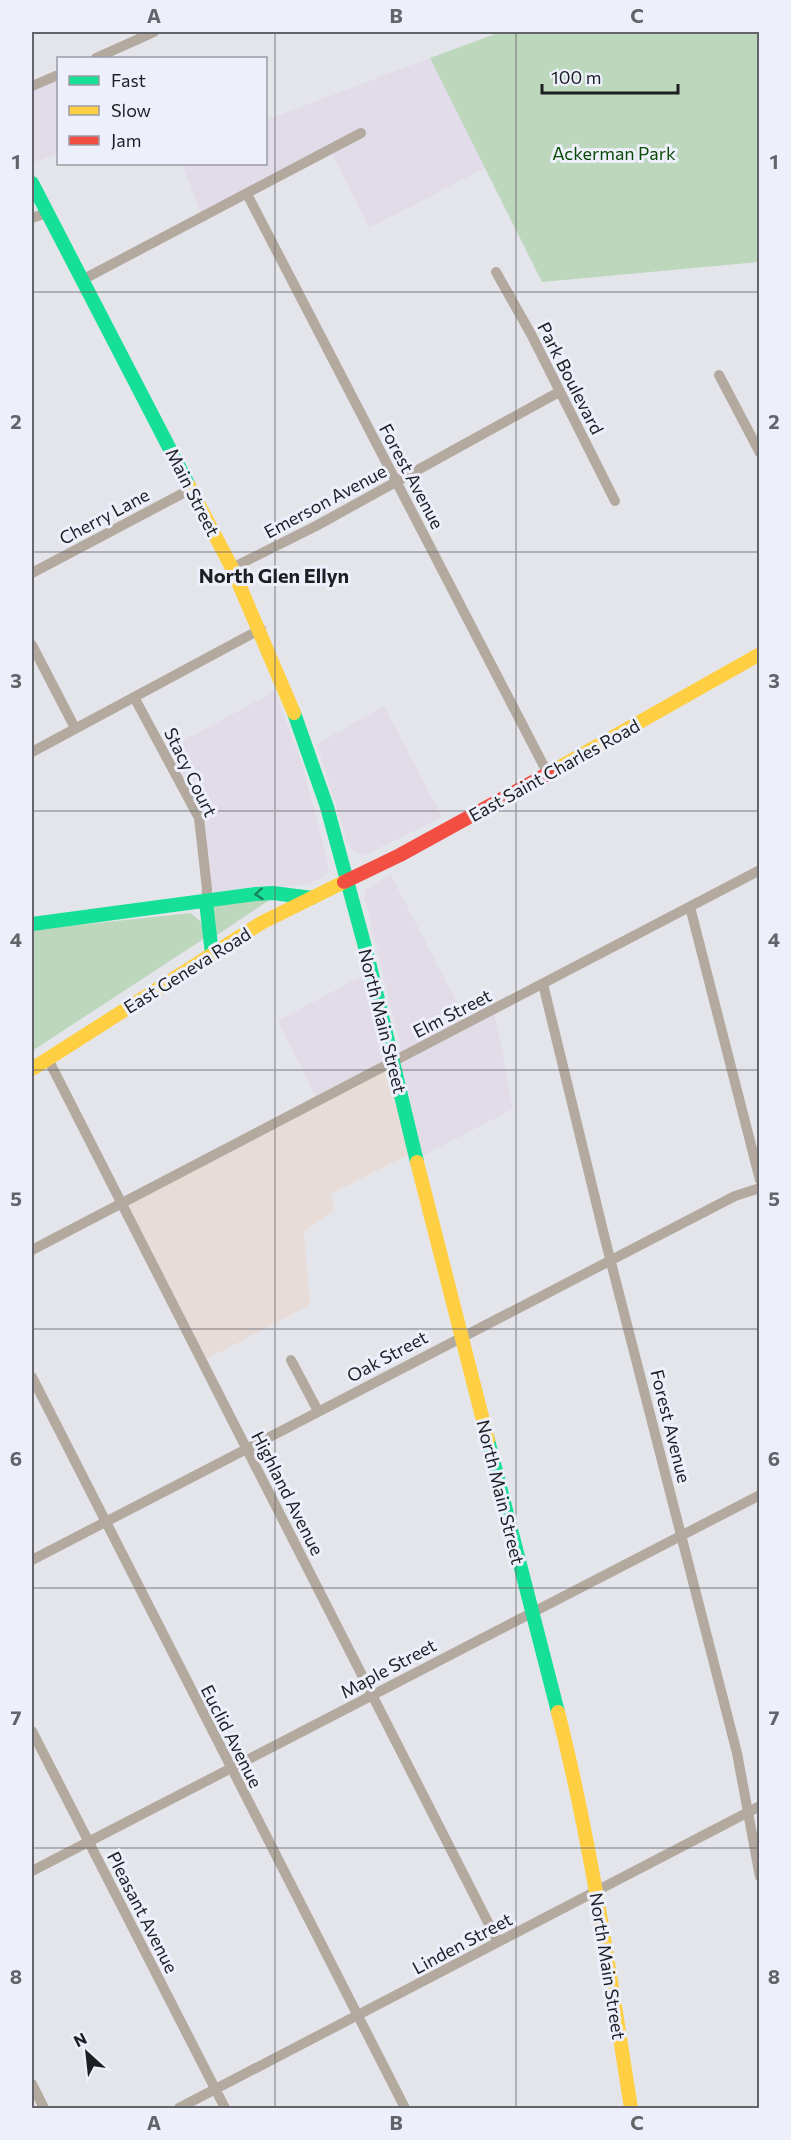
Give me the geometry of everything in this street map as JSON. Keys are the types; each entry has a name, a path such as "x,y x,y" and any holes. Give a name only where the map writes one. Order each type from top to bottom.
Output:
{"street":[{"path":"98,57 153,32"},
{"path":"32,86 57,75"},
{"path":"82,280 361,133"},
{"name":"Main Street","path":"32,183 232,568 261,629 309,752 347,881"},
{"name":"Forest Avenue","path":"247,194 548,774"},
{"path":"32,218 47,213"},
{"name":"Park Boulevard","path":"495,272 615,501"},
{"path":"719,375 759,453"},
{"name":"Emerson Avenue","path":"232,568 398,482 559,392"},
{"name":"Cherry Lane","path":"32,573 191,489"},
{"path":"32,752 261,629"},
{"path":"32,645 75,728"},
{"name":"East Saint Charles Road","path":"347,881 548,774 759,654"},
{"name":"Stacy Court","path":"134,697 199,818 207,889 206,902"},
{"name":"Elm Street","path":"32,1250 759,870"},
{"name":"East Geneva Road","path":"32,1069 261,923 347,881"},
{"name":"North Main Street","path":"347,881 572,1769 596,1891 631,2109"},
{"path":"32,924 273,893 312,898"},
{"path":"206,902 212,954"},
{"path":"690,907 759,1180"},
{"name":"Forest Avenue","path":"543,984 737,1753 759,1877"},
{"name":"Highland Avenue","path":"48,1059 498,1942"},
{"name":"Oak Street","path":"32,1560 461,1335 735,1196 759,1188"},
{"path":"291,1360 318,1411"},
{"name":"Euclid Avenue","path":"32,1377 405,2109"},
{"name":"Maple Street","path":"32,1871 759,1495"},
{"name":"Pleasant Avenue","path":"32,1731 225,2109"},
{"name":"Linden Street","path":"179,2109 759,1806"},
{"path":"32,2084 44,2109"}],"shaded area":[{"path":"430,58 485,168 369,228 332,153 204,220 182,165 267,165 267,120"},
{"path":"57,79 57,153 32,163 32,91"},
{"path":"275,691 302,764 328,862 328,870 322,878 306,884 207,898 200,820 165,751"},
{"path":"384,706 442,817 363,856 353,851 347,841 317,744"},
{"path":"391,875 467,1022 494,1009 513,1109 419,1158 401,1066 400,1045 364,896 366,889"},
{"path":"363,975 386,1063 317,1099 278,1021"},
{"path":"388,1068 411,1153 331,1194 334,1210 304,1232 310,1305 205,1360 126,1205"}],"green space":[{"name":"Ackerman Park","path":"501,32 759,32 759,262 542,282 430,58"},
{"path":"271,899 214,937 212,904"},
{"path":"191,913 201,922 204,937 202,940 32,1051 32,930"}],"traffic: fast":[{"path":"32,183 189,486"},
{"path":"294,713 327,807 368,958 417,1162"},
{"path":"32,924 256,894 273,893 312,898"},
{"path":"206,902 212,954"},
{"path":"488,1440 558,1712"}],"traffic: slow":[{"path":"189,486 232,568 294,713"},
{"path":"551,772 760,654"},
{"path":"32,1069 261,923 344,882"},
{"path":"417,1162 488,1440"},
{"path":"558,1712 590,1859 631,2108"}],"traffic: jam":[{"path":"344,882 400,855 551,772"}],"district":[{"name":"North Glen Ellyn","path":"274,575"}]}
